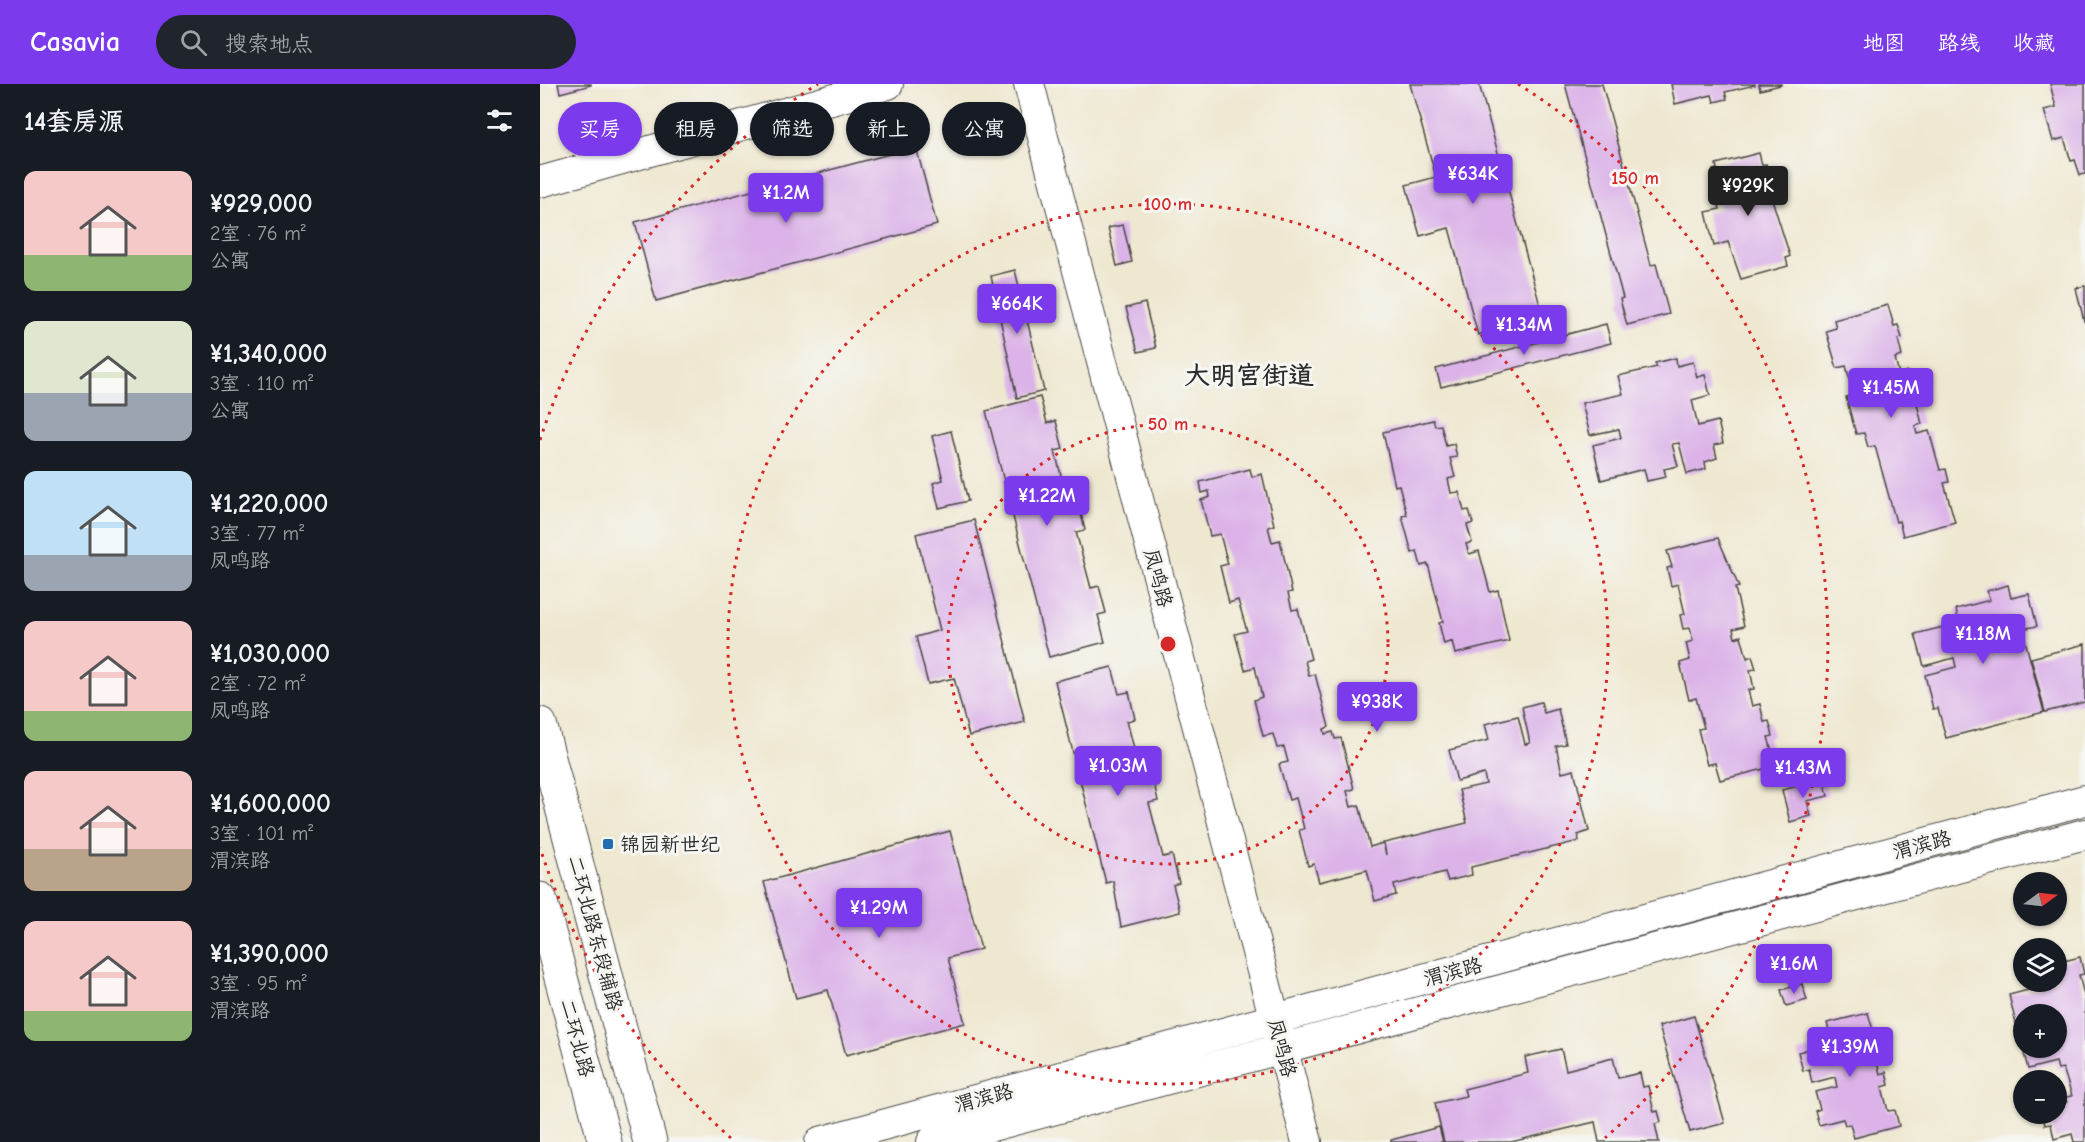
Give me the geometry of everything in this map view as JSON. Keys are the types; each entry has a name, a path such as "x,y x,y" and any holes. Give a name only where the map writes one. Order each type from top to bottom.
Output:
{"main road":[{"name":"二环北路东段辅路","path":"540,724 650,1142"},
{"name":"二环北路","path":"540,899 605,1142"}],"street":[{"path":"540,182 888,84"},
{"name":"凤鸣路","path":"1029,84 1307,1142"},
{"name":"渭滨路","path":"820,1142 2085,800"},
{"name":"渭滨路","path":"932,1142 2085,834"}],"building":[{"path":"558,84 591,84 591,85 560,93"},
{"path":"1410,84 1479,84 1543,316 1478,335 1449,228 1420,236 1406,185 1436,177"},
{"path":"1565,84 1602,84 1651,265 1656,264 1669,314 1627,325 1620,299 1623,298"},
{"path":"1671,84 1755,85 1725,92 1727,99 1714,102 1712,95 1675,104"},
{"path":"1759,84 1781,84 1781,85 1760,90"},
{"path":"2050,84 2085,84 2085,174 2080,175 2075,160 2071,161 2064,138 2053,141 2044,110 2056,107"},
{"path":"1759,153 1762,165 1766,164 1775,195 1771,196 1790,256 1786,258 1788,266 1741,279 1728,242 1714,246 1706,212 1720,209 1713,183 1717,182 1713,170 1717,169 1716,164"},
{"path":"882,156 918,156 937,225 656,301 635,222"},
{"path":"1123,225 1132,262 1117,266 1108,228"},
{"path":"1015,270 1044,391 1017,398 991,276"},
{"path":"2085,286 2085,320 2084,321 2076,288"},
{"path":"1145,303 1156,348 1138,352 1126,308"},
{"path":"1888,305 1894,326 1898,325 1902,338 1898,339 1902,356 1895,358 1899,374 1907,371 1919,403 1917,404 1922,424 1915,426 1917,434 1929,431 1940,470 1946,469 1949,482 1944,483 1955,522 1903,536 1899,521 1896,522 1875,446 1868,447 1864,433 1856,434 1846,397 1854,395 1846,366 1837,368 1826,331 1836,328 1834,320"},
{"path":"1606,324 1611,343 1441,387 1436,369"},
{"path":"1676,358 1677,366 1693,362 1697,377 1705,375 1710,395 1692,400 1698,426 1718,421 1723,443 1714,445 1717,458 1705,462 1706,469 1687,474 1679,443 1672,444 1678,466 1664,469 1666,477 1647,481 1644,469 1601,480 1593,445 1621,438 1619,429 1590,435 1582,403 1623,394 1618,376 1657,367 1655,363"},
{"path":"1040,397 1047,423 1056,421 1063,449 1055,451 1068,504 1078,502 1085,530 1076,532 1091,588 1099,586 1106,613 1098,615 1105,642 1049,657 986,411"},
{"path":"1433,420 1435,426 1441,425 1446,446 1454,444 1457,457 1450,458 1455,477 1448,479 1451,493 1459,492 1464,511 1469,510 1473,523 1467,525 1472,542 1466,544 1469,554 1479,551 1490,592 1498,590 1509,641 1455,654 1452,641 1444,644 1439,623 1443,622 1428,564 1421,566 1417,551 1412,553 1402,516 1407,515 1399,485 1395,486 1383,432"},
{"path":"951,431 968,501 939,508 933,483 943,480 932,436"},
{"path":"1250,469 1252,477 1262,474 1274,525 1268,527 1272,542 1280,540 1292,592 1288,593 1292,610 1298,609 1311,659 1305,661 1309,676 1315,674 1329,727 1324,729 1325,734 1333,732 1335,739 1341,738 1354,789 1347,791 1351,807 1359,805 1370,847 1383,843 1386,855 1384,843 1467,823 1459,790 1486,784 1484,774 1457,781 1449,750 1489,740 1485,724 1518,716 1525,744 1530,743 1522,707 1541,702 1544,713 1558,709 1566,744 1556,746 1562,773 1574,770 1589,831 1578,835 1579,841 1471,867 1472,875 1448,881 1445,872 1394,885 1396,895 1375,901 1367,870 1319,882 1314,864 1308,866 1299,830 1304,829 1296,798 1289,800 1279,764 1288,762 1284,747 1277,748 1273,734 1263,736 1254,700 1262,697 1255,667 1245,670 1235,634 1247,631 1238,600 1229,603 1220,566 1228,564 1220,534 1210,536 1201,500 1210,497 1209,491 1202,493 1200,482"},
{"path":"974,520 1025,722 969,736 954,678 928,684 916,637 940,630 916,534"},
{"path":"1718,538 1739,587 1735,588 1744,626 1733,629 1735,638 1741,636 1747,658 1752,656 1756,669 1750,670 1754,689 1748,690 1752,706 1760,704 1764,722 1769,721 1773,736 1768,737 1773,755 1765,757 1768,768 1720,780 1715,763 1707,765 1698,729 1704,728 1696,698 1689,700 1680,663 1690,660 1686,643 1693,641 1690,628 1683,629 1680,615 1685,614 1678,584 1671,586 1667,568 1672,567 1667,551"},
{"path":"2008,585 2011,598 2029,594 2037,626 2022,629 2044,712 1946,738 1938,708 1933,709 1925,675 1956,667 1954,658 1924,666 1915,634 1959,623 1956,609 1990,600 1987,591"},
{"path":"2085,644 2085,702 2045,712 2031,658"},
{"path":"1112,667 1119,694 1129,692 1135,719 1127,721 1141,776 1152,774 1158,801 1149,803 1163,857 1172,855 1179,883 1173,885 1180,912 1121,927 1113,881 1106,883 1055,681"},
{"path":"1824,780 1828,796 1807,801 1811,816 1790,822 1782,790"},
{"path":"950,831 981,949 948,958 965,1023 846,1055 828,990 796,998 764,882"},
{"path":"2080,957 2084,974 2079,975 2085,999 2085,1142 2074,1142 2072,1134 2054,1139 2051,1124 2067,1124 2067,1097 2072,1096 2067,1080 2067,1070 2058,1069 2056,1062 2028,1069 2025,1058 2067,1058 2067,1004 2013,1004 2013,1012 2009,995 2021,992 2067,992 2067,960"},
{"path":"1802,984 1807,1000 1786,1006 1781,990"},
{"path":"1868,1013 1873,1030 1869,1031 1880,1074 1886,1072 1889,1085 1882,1087 1888,1111 1895,1110 1899,1126 1854,1138 1850,1124 1845,1125 1843,1119 1819,1125 1815,1111 1820,1109 1815,1092 1837,1087 1835,1077 1812,1083 1809,1069 1803,1071 1798,1052 1826,1045 1825,1039 1831,1038 1827,1023"},
{"path":"1694,1016 1725,1123 1690,1132 1659,1026"},
{"path":"1561,1049 1566,1070 1613,1058 1618,1078 1640,1073 1643,1087 1648,1086 1654,1112 1658,1111 1661,1122 1655,1124 1659,1142 1599,1142 1595,1122 1511,1142 1444,1142 1435,1103 1466,1096 1464,1089 1528,1073 1525,1057"},
{"path":"1439,1127 1443,1142 1391,1142 1391,1140"}],"place":[{"name":"锦园新世纪","path":"608,844"}],"district":[{"name":"大明宫街道","path":"1249,376"}]}
